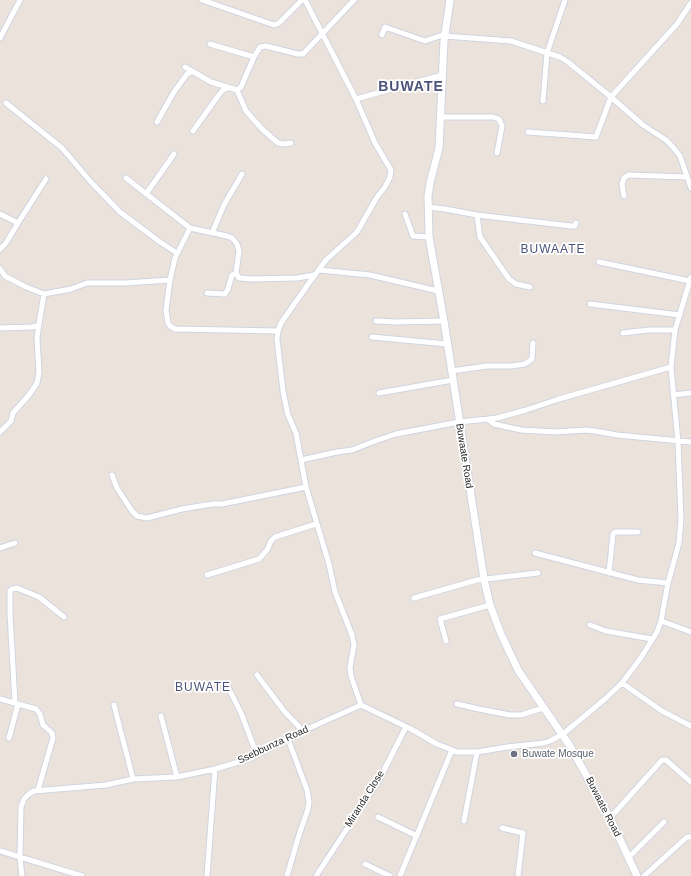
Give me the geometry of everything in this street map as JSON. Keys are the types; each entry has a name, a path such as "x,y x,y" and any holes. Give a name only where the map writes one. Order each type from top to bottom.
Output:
{"street":[{"path":"0,38 20,0"},
{"path":"202,0 274,25 279,23 304,0 356,99 375,143 388,164 390,177 357,232 326,260 289,311 278,331 278,354 288,415 296,433 306,487 329,564 334,592 352,635 354,645 350,667 351,676 361,705 437,744 452,750 477,752 544,743 550,742 563,734 622,683 640,659 661,621 668,583 679,543 681,527 678,442 670,367 675,330 691,279 599,262"},
{"path":"237,90 241,87 258,49 264,46 300,54 322,34 354,0"},
{"name":"Buwaate Road","path":"450,0 442,75 439,148 430,183 428,207 429,237 444,321 484,579 490,605 501,634 518,670 543,708 563,734 610,818 636,876"},
{"path":"543,101 547,53 565,0"},
{"path":"528,132 596,137 611,97 676,24 691,3"},
{"path":"382,35 386,27 426,41 445,36 511,41 560,58 568,62 643,125 666,140 680,156 691,188"},
{"path":"210,44 254,57"},
{"path":"185,67 211,82 237,90"},
{"path":"158,122 174,92 187,74 192,71"},
{"path":"356,99 442,75"},
{"path":"193,130 223,90 228,88"},
{"path":"237,90 246,111 262,129 278,143 291,143"},
{"path":"6,103 62,148 90,181 120,212 177,253"},
{"path":"440,117 493,117 499,119 502,126 497,153"},
{"path":"146,194 174,154"},
{"path":"212,233 224,205 242,174"},
{"path":"624,196 622,184 624,178 628,175 687,177"},
{"path":"126,178 190,228 232,238 237,244 239,251 236,274 239,278 297,278 314,275"},
{"path":"0,249 6,243 46,179"},
{"path":"428,207 477,215 571,226 575,226 576,223"},
{"path":"0,214 18,222"},
{"path":"405,214 413,236 429,237"},
{"path":"477,215 480,237 509,279 516,284 530,287"},
{"path":"190,228 175,258 170,280 166,310 168,323 172,328 278,331"},
{"path":"0,269 5,276 26,288 44,294 87,283 170,280"},
{"path":"318,270 370,275 438,291"},
{"path":"207,293 225,294 232,275 236,274"},
{"path":"0,432 12,421 13,414 30,395 37,383 39,372 37,338 44,294"},
{"path":"590,304 680,316"},
{"path":"376,322 444,321"},
{"path":"0,328 33,328 39,324"},
{"path":"623,333 649,330 675,330"},
{"path":"372,337 447,344"},
{"path":"451,370 525,364 532,359 533,343"},
{"path":"301,460 352,450 396,434 459,422 488,419 526,410 670,367"},
{"path":"380,393 453,380"},
{"path":"673,395 691,393"},
{"path":"488,419 494,424 522,430 554,432 587,430 678,442 691,442"},
{"path":"112,476 117,488 132,511 137,516 147,518 182,509 212,504 222,504 306,487"},
{"path":"207,575 259,559 275,537 316,524"},
{"path":"609,572 613,534 615,532 638,532"},
{"path":"0,548 15,543"},
{"path":"535,554 638,580 668,583"},
{"path":"414,598 484,579 538,573"},
{"path":"9,738 16,703 10,614 10,591 17,588 39,597 64,617"},
{"path":"446,641 440,619 490,605"},
{"path":"661,621 691,632"},
{"path":"590,625 606,631 652,639"},
{"path":"257,675 284,711 302,731"},
{"path":"622,683 662,711 691,726"},
{"path":"227,685 241,713 257,755"},
{"path":"0,699 36,709 39,712 43,725 50,730 53,735 38,790 28,794 21,806 20,858 22,876"},
{"path":"457,704 479,710 510,715 521,715 543,708"},
{"path":"114,705 133,779"},
{"name":"Ssebbunza Road","path":"38,790 98,786 133,779 176,777 215,770 249,759 302,731 361,705"},
{"path":"161,716 176,777"},
{"name":"Miranda Close","path":"316,876 378,780 406,727"},
{"path":"287,876 308,810 309,802 307,790 288,739"},
{"path":"400,876 452,750"},
{"path":"464,821 477,752"},
{"path":"610,818 662,760 666,760 691,782"},
{"path":"207,876 215,770"},
{"path":"378,817 417,836"},
{"path":"628,858 664,822"},
{"path":"502,828 522,832 523,834 518,876"},
{"path":"644,876 687,837 691,837"},
{"path":"0,851 82,876"},
{"path":"365,864 390,876"}],"place":[{"name":"Buwate Mosque","path":"514,754"}],"district":[{"name":"BUWATE","path":"411,87"},
{"name":"BUWAATE","path":"553,250"},
{"name":"BUWATE","path":"203,688"}]}
